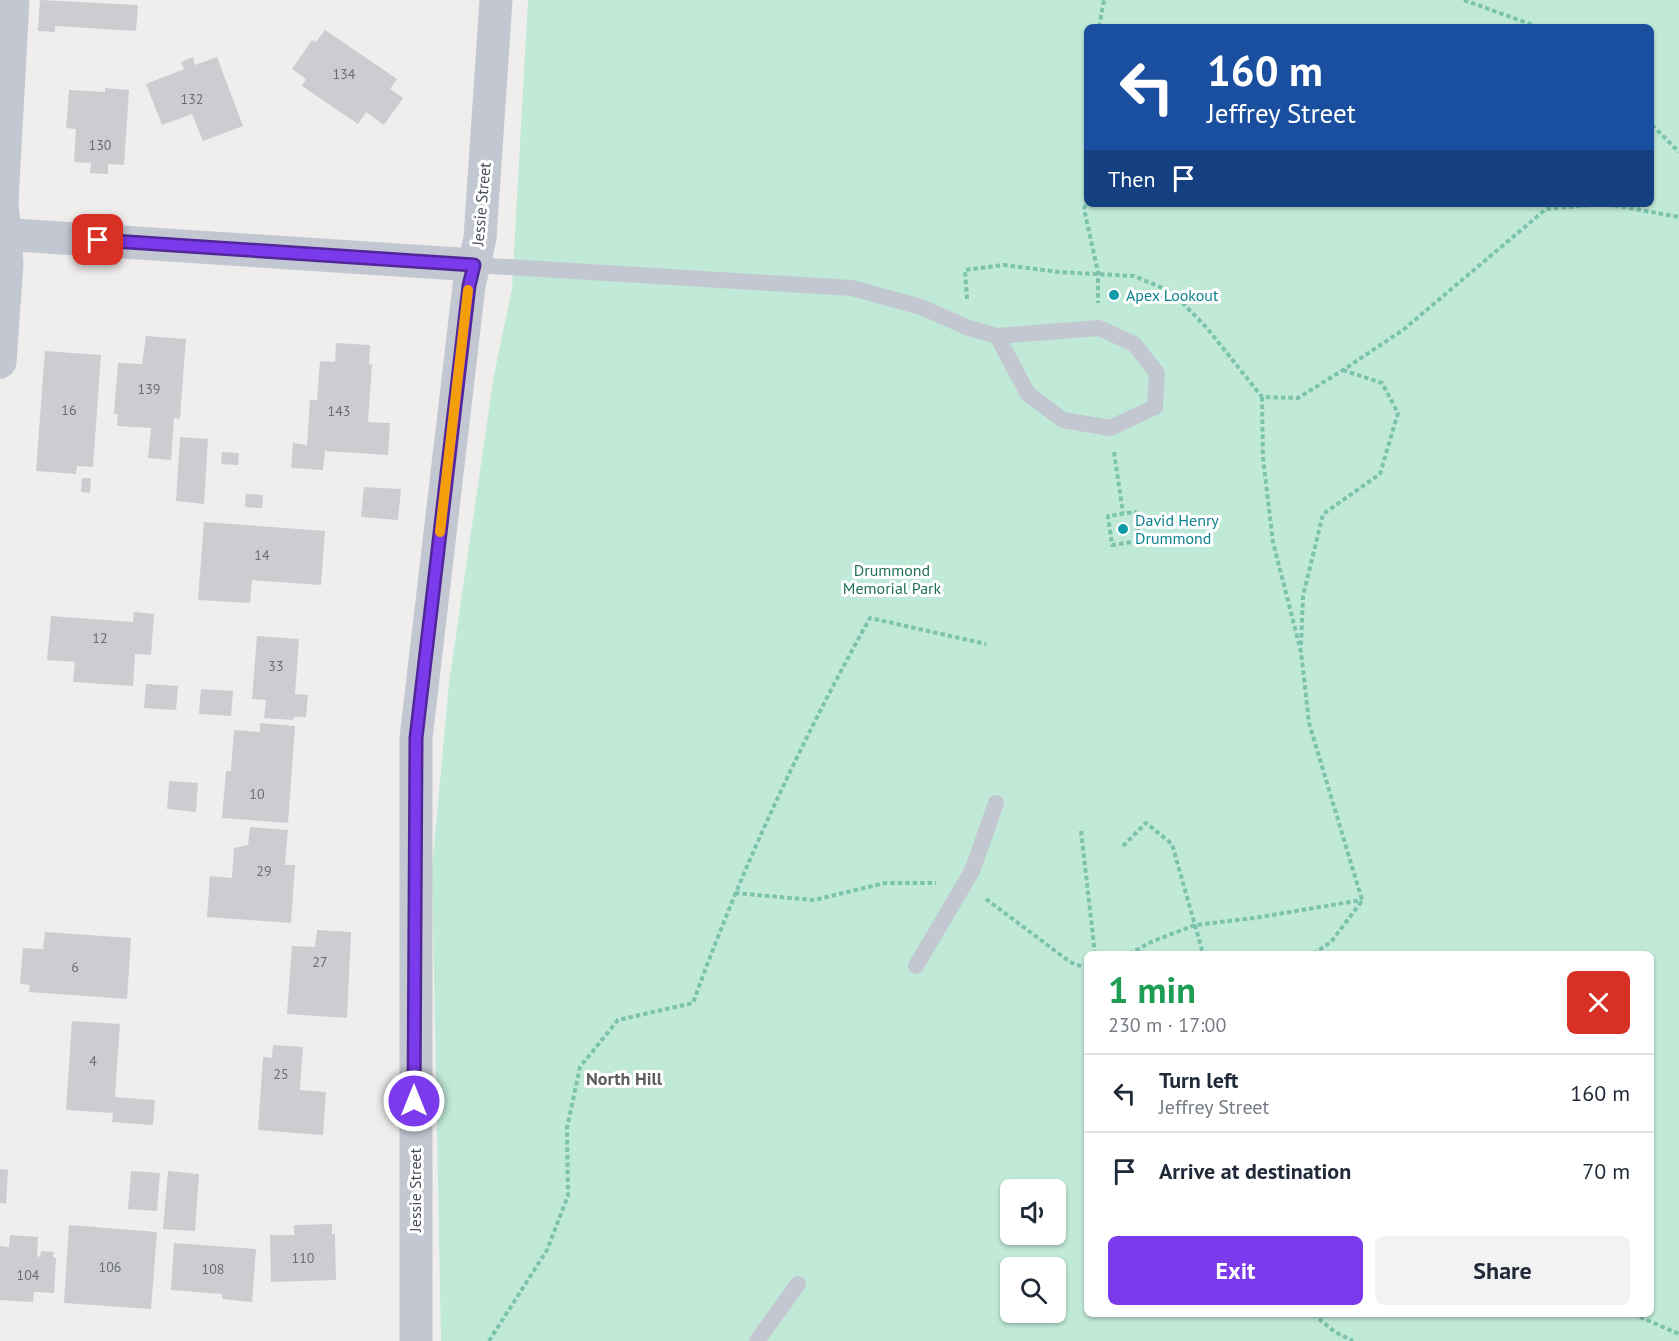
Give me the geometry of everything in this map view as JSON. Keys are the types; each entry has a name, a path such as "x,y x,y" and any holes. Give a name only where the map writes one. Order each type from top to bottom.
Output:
{"street":[{"path":"0,362 7,263 2,234 2,202 13,0"},
{"name":"Jessie Street","path":"416,1341 416,738 469,286 480,238 496,0"},
{"path":"2,234 474,265"}],"lane":[{"path":"474,265 852,288 921,307 969,328 997,336 1099,328 1134,344 1157,373 1155,407 1110,428 1063,420 1028,394 997,336"},
{"path":"916,966 965,882 996,802"},
{"path":"758,1341 798,1284"}],"path":[{"path":"1100,24 1104,0"},
{"path":"1464,0 1530,24"},
{"path":"1654,127 1679,152"},
{"path":"1085,207 1098,272 1097,297"},
{"path":"1262,398 1298,398 1343,370 1403,330 1546,209 1568,207"},
{"path":"1624,207 1679,217"},
{"path":"967,306 965,270 1004,265 1059,272 1098,272 1134,276 1172,292 1207,328 1262,398 1263,458 1273,542 1301,652 1309,723 1362,900"},
{"path":"1301,652 1303,596 1323,514 1380,474 1398,413 1382,383 1343,370"},
{"path":"1116,463 1123,513"},
{"path":"1135,512 1139,541 1112,545 1108,516 1123,513 1135,512"},
{"path":"489,1341 547,1250 568,1196 567,1128 580,1067 618,1020 693,1003 735,893 834,682 870,618 986,644"},
{"path":"1123,846 1146,823 1172,844 1204,951"},
{"path":"1081,831 1095,951"},
{"path":"735,893 814,900 885,883 965,882 1070,962 1084,967"},
{"path":"1135,951 1153,941 1195,925 1254,918 1362,900"},
{"path":"1318,951 1331,942 1362,900"},
{"path":"1317,1317 1335,1332 1353,1341"},
{"path":"1640,1317 1679,1334"}],"green space":[{"name":"Drummond Memorial Park","path":"528,0 1679,0 1679,1341 441,1341 432,868 449,683 494,375 512,289"}],"building":[{"path":"40,0 138,5 136,31 55,26 55,32 38,31"},
{"path":"325,30 397,79 390,89 403,98 384,125 366,112 358,124 302,86 306,79 292,69 312,40 316,42"},
{"path":"193,57 195,65 217,57 243,126 203,141 192,114 162,125 146,84 184,69 181,62"},
{"path":"105,88 129,90 124,165 108,164 108,174 90,173 91,163 74,162 76,129 66,128 69,90 105,92"},
{"path":"146,336 186,339 180,419 174,418 171,460 148,458 151,428 117,426 118,414 114,414 118,363 142,364"},
{"path":"336,343 370,345 369,365 372,364 368,422 390,423 388,455 325,451 323,470 291,468 293,443 307,445 310,400 317,400 320,361 335,362"},
{"path":"45,351 101,355 93,467 77,466 76,474 36,471"},
{"path":"180,437 208,439 204,504 176,501"},
{"path":"222,452 239,453 238,465 221,464"},
{"path":"82,478 91,478 90,493 81,492"},
{"path":"364,487 401,489 398,520 361,517"},
{"path":"246,494 263,495 262,508 245,507"},
{"path":"204,522 325,531 321,585 252,580 250,603 198,600"},
{"path":"134,612 154,614 151,655 135,654 133,686 73,682 75,662 47,660 51,616 133,622"},
{"path":"257,636 299,639 295,694 308,695 306,717 294,717 293,720 264,718 266,700 252,699"},
{"path":"146,684 178,686 176,710 144,708"},
{"path":"201,689 233,691 231,716 199,714"},
{"path":"260,723 295,726 288,823 222,818 226,771 231,771 234,730 260,732"},
{"path":"169,781 198,783 196,812 167,809"},
{"path":"250,827 288,830 285,865 295,865 291,923 207,917 210,876 232,878 234,848 248,845"},
{"path":"317,930 351,932 347,1018 287,1014 292,946 315,947"},
{"path":"45,932 131,938 127,999 29,992 30,985 20,984 23,948 43,949"},
{"path":"72,1021 120,1024 115,1097 155,1100 153,1125 112,1122 113,1113 66,1110"},
{"path":"273,1045 303,1047 300,1090 326,1092 323,1135 258,1130 263,1057 272,1058"},
{"path":"0,1169 8,1170 6,1204 0,1203"},
{"path":"131,1171 160,1173 157,1211 128,1209"},
{"path":"168,1171 199,1174 195,1231 163,1229"},
{"path":"332,1224 332,1234 335,1234 336,1280 271,1282 270,1235 294,1235 294,1225"},
{"path":"69,1225 157,1232 151,1309 64,1303"},
{"path":"10,1235 38,1237 37,1256 40,1257 41,1251 54,1252 53,1257 56,1258 54,1293 34,1292 33,1302 0,1300 0,1246 9,1247"},
{"path":"174,1243 256,1249 252,1302 222,1299 222,1294 171,1290"}],"slow traffic":[{"path":"440,532 468,290"}],"place":[{"name":"Apex Lookout","path":"1114,295"},
{"name":"David Henry Drummond","path":"1123,529"}],"district":[{"name":"North Hill","path":"624,1079"}],"route":[{"path":"98,240 474,265 469,286 416,738 414,1101"}]}
